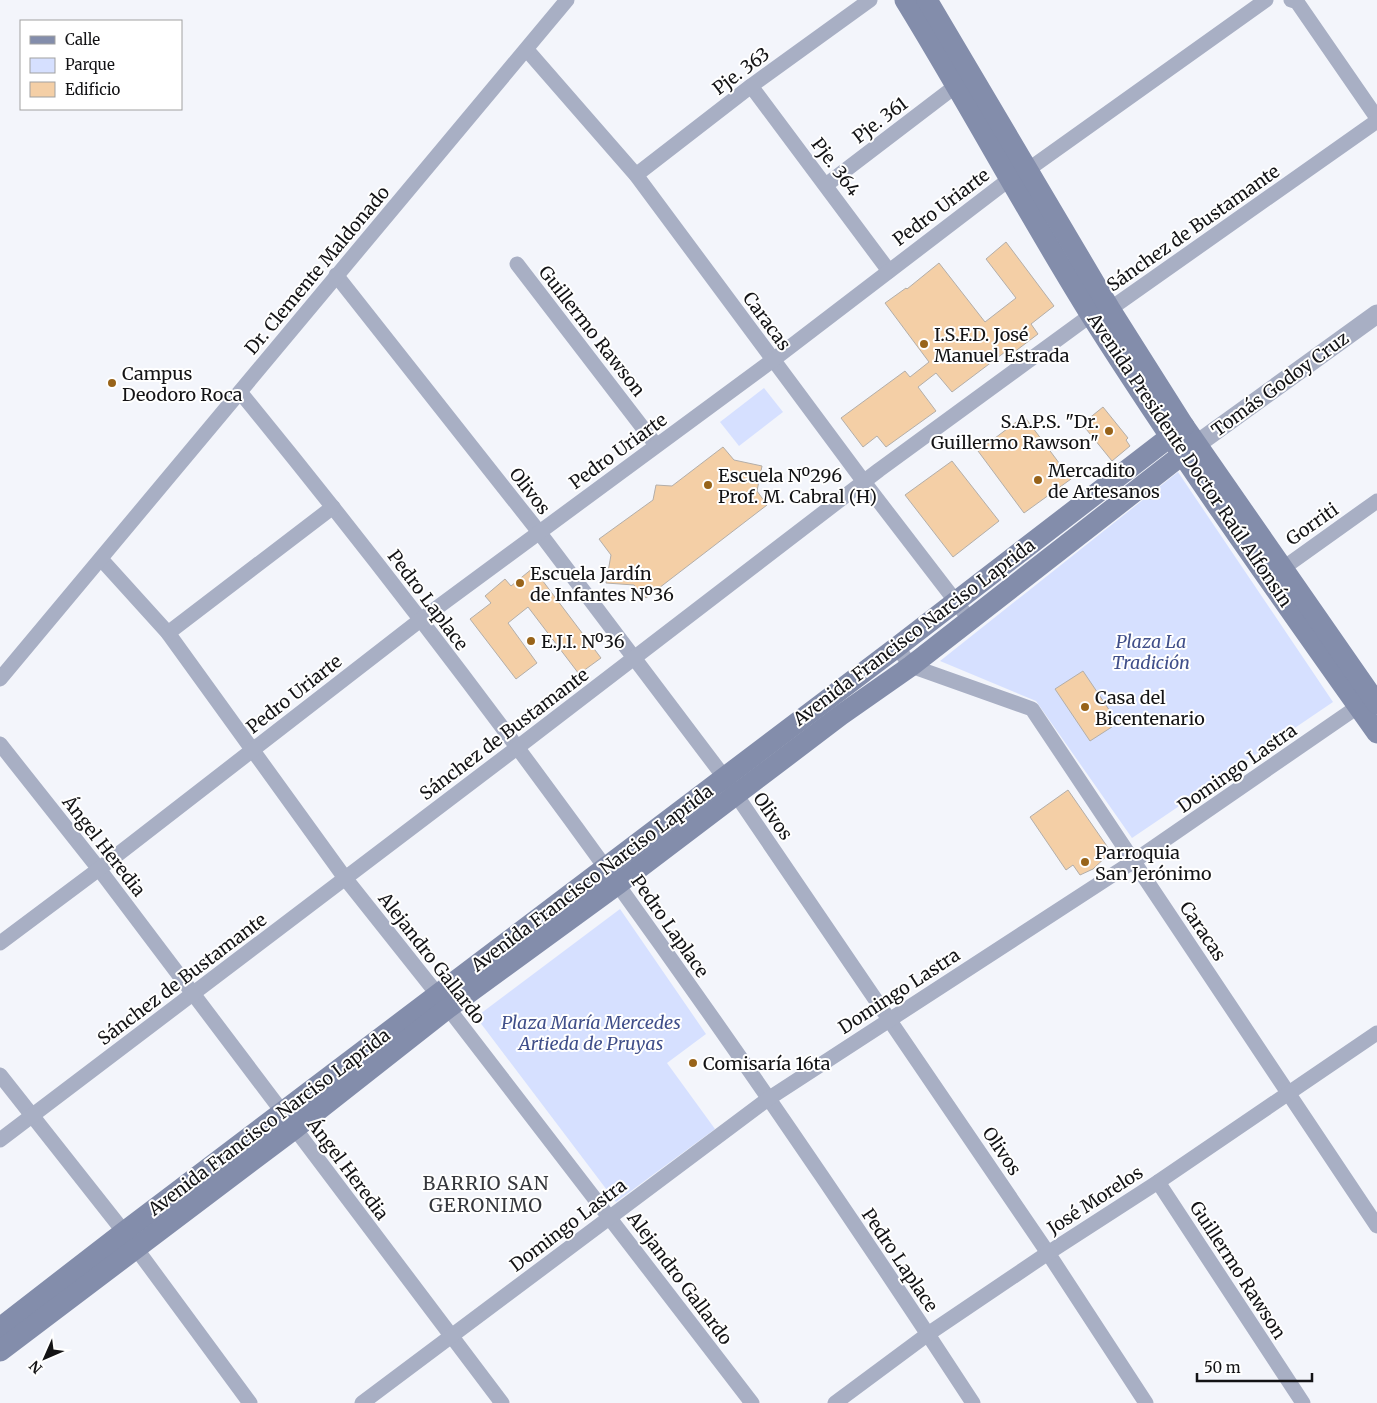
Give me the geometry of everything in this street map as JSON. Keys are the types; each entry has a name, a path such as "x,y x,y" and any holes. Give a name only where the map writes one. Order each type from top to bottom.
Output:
{"main road":[{"name":"Avenida Presidente Doctor Raúl Alfonsín","path":"904,0 957,85 1020,173"},
{"name":"Avenida Presidente Doctor Raúl Alfonsín","path":"927,0 1020,173 1100,312 1190,450 1369,702 1377,733"},
{"name":"Avenida Francisco Narciso Laprida","path":"612,876 724,777 897,647 1177,431"},
{"name":"Avenida Francisco Narciso Laprida","path":"0,1351 136,1249 288,1121 443,1002 612,876 736,796 842,715 911,666 1190,450"},
{"name":"Avenida Francisco Narciso Laprida","path":"0,1328 124,1232 288,1121"}],"street":[{"name":"Dr. Clemente Maldonado","path":"0,679 567,0"},
{"name":"Pje. 363","path":"636,175 752,86 870,0"},
{"name":"Pedro Uriarte","path":"0,943 99,869 419,620 773,360 1020,173 1266,0"},
{"path":"1291,0 1297,2 1377,120"},
{"name":"Caracas","path":"527,50 636,175 864,482 970,620"},
{"name":"Pje. 361","path":"826,185 957,85"},
{"name":"Pje. 364","path":"752,86 889,271"},
{"name":"Sánchez de Bustamante","path":"0,1140 864,482 1100,312 1377,120"},
{"name":"Guillermo Rawson","path":"517,264 656,446"},
{"name":"Olivos","path":"336,275 539,532 724,777 891,1020 1048,1253 1146,1403"},
{"name":"Tomás Godoy Cruz","path":"1190,450 1377,314"},
{"name":"Pedro Laplace","path":"240,392 333,507 518,747 612,876 768,1099 973,1403"},
{"name":"Gorriti","path":"1276,573 1377,501"},
{"path":"168,633 333,507"},
{"name":"Alejandro Gallardo","path":"101,559 168,633 345,878 610,1217 752,1403"},
{"path":"897,647 911,666"},
{"name":"Caracas","path":"911,666 1032,709 1377,1226"},
{"name":"Domingo Lastra","path":"362,1403 768,1099 1134,861 1369,702"},
{"name":"Ángel Heredia","path":"0,744 99,869 502,1403"},
{"name":"José Morelos","path":"836,1403 928,1334 1158,1182 1377,1033"},
{"path":"0,1074 124,1232 250,1403"},
{"name":"Guillermo Rawson","path":"1158,1182 1303,1403"}],"green space":[{"path":"764,388 783,412 739,446 720,422"},
{"name":"Plaza La Tradición","path":"1178,472 1333,702 1132,838 1036,701 940,661"},
{"name":"Plaza María Mercedes Artieda de Pruyas","path":"620,909 706,1034 667,1063 715,1129 616,1202 476,1017"}],"building":[{"name":"I.S.F.D. José Manuel Estrada","path":"1006,242 1054,306 1031,324 1038,334 1009,356 1005,352 952,392 936,373 918,387 936,411 886,447 877,436 863,447 841,418 905,371 910,377 929,362 885,303 907,289 939,263 985,322 1016,298 986,259"},
{"name":"S.A.P.S. \"Dr. Guillermo Rawson\"","path":"1103,407 1128,438 1126,440 1130,446 1112,461 1082,424"},
{"path":"1024,416 1071,479 1024,513 978,451"},
{"name":"Escuela Nº296 Prof. M. Cabral (H)","path":"723,447 734,460 762,466 757,491 767,505 646,598 634,585 606,583 611,555 599,539 653,500 656,485 672,486"},
{"path":"952,461 999,521 953,557 905,495"},
{"name":"Escuela Jardín de Infantes Nº36","path":"533,568 601,658 579,674 528,607 508,623 537,663 516,679 470,619 491,603 485,596 505,579 511,586"},
{"path":"1083,671 1118,723 1090,741 1055,689"},
{"name":"Parroquia San Jerónimo","path":"1068,790 1111,852 1093,869 1080,875 1073,865 1066,870 1030,817"}],"place":[{"name":"I.S.F.D. José Manuel Estrada","path":"924,344"},
{"name":"Campus Deodoro Roca","path":"112,383"},
{"name":"S.A.P.S. \"Dr. Guillermo Rawson\"","path":"1109,431"},
{"name":"Mercadito de Artesanos","path":"1038,480"},
{"name":"Escuela Nº296 Prof. M. Cabral (H)","path":"708,485"},
{"name":"Escuela Jardín de Infantes Nº36","path":"520,583"},
{"name":"E.J.I. Nº36","path":"531,641"},
{"name":"Casa del Bicentenario","path":"1085,707"},
{"name":"Parroquia San Jerónimo","path":"1085,862"},
{"name":"Comisaría 16ta","path":"693,1063"}],"district":[{"name":"BARRIO SAN GERONIMO","path":"486,1194"}]}
